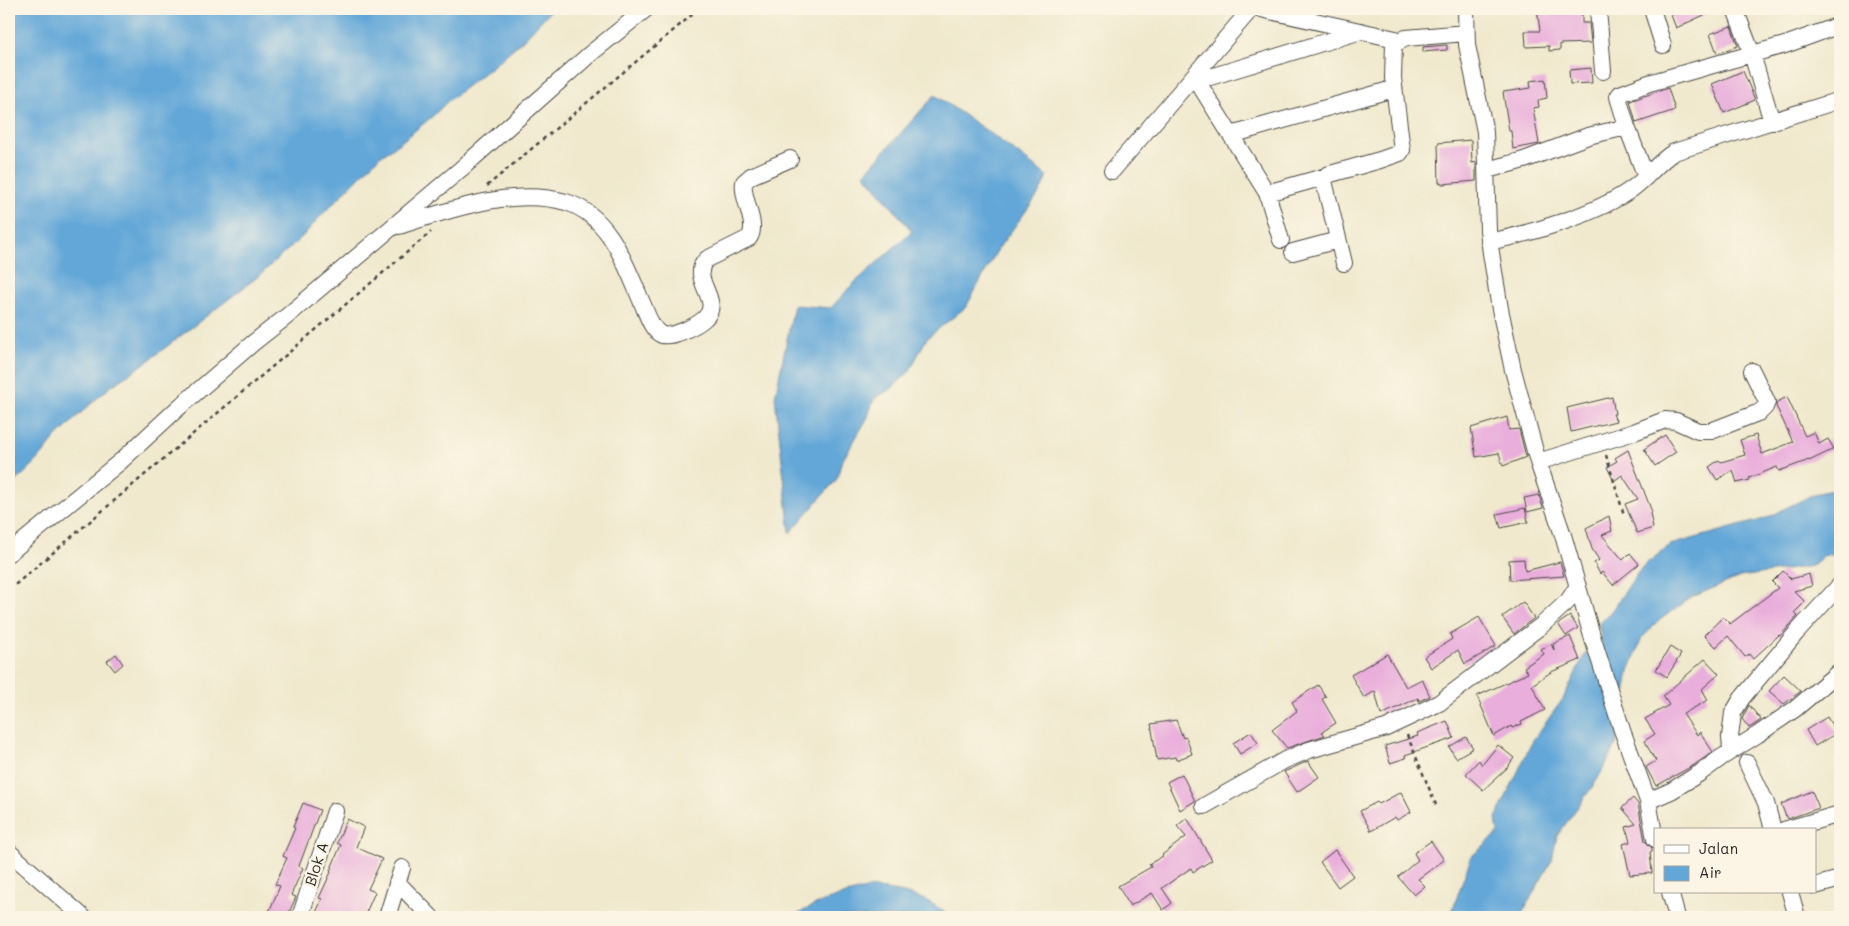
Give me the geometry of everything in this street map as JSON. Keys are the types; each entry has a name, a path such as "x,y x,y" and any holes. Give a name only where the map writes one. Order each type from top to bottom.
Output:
{"street":[{"path":"9,553 121,461 253,343 462,168 590,54 646,9"},
{"path":"1112,171 1251,9"},
{"path":"1261,9 1400,40 1413,37 1466,33"},
{"path":"1466,9 1466,33 1485,132 1490,242 1500,309 1513,370 1538,462 1563,534 1592,636 1622,730 1648,801 1654,834"},
{"path":"1598,9 1603,71"},
{"path":"1652,9 1663,45"},
{"path":"1735,9 1752,54 1772,122"},
{"path":"1646,177 1627,127 1618,97 1620,94 1650,82 1785,45 1840,25"},
{"path":"1194,76 1210,77 1361,31"},
{"path":"1267,193 1380,160 1401,152 1402,142 1394,89 1393,46 1400,40"},
{"path":"1194,76 1267,193 1281,240"},
{"path":"1231,135 1394,89"},
{"path":"1490,242 1518,236 1600,206 1632,189 1659,163 1674,152 1840,100"},
{"path":"1487,170 1524,160 1588,136 1627,127"},
{"path":"391,228 462,206 511,198 541,197 567,202 592,215 603,226 620,253 649,319 659,333 668,336 706,318 711,303 701,275 700,268 702,264 707,259 749,238 752,234 752,225 743,188 744,182 751,176 790,159"},
{"path":"1326,176 1324,186 1344,264"},
{"path":"1293,252 1338,240"},
{"path":"1538,462 1665,420 1676,421 1688,428 1706,432 1755,415 1763,410 1767,402 1752,371"},
{"path":"1732,750 1730,737 1733,713 1742,698 1797,632 1840,585"},
{"path":"1204,806 1262,772 1309,750 1386,728 1439,704 1542,626 1568,601 1578,586"},
{"path":"1648,801 1671,791 1700,773 1795,709 1840,671"},
{"path":"1747,763 1766,803 1772,828"},
{"name":"Blok A","path":"300,917 335,811"},
{"path":"1791,828 1840,814"},
{"path":"9,852 83,917"},
{"path":"387,917 400,875 431,917"},
{"path":"1816,886 1840,879"},
{"path":"1671,894 1677,917"},
{"path":"1791,894 1797,917"}],"path":[{"path":"484,188 699,9"},
{"path":"9,590 432,231"},
{"path":"1602,442 1624,515"},
{"path":"1402,722 1436,805"}],"water":[{"path":"9,9 552,9 524,39 494,65 448,101 401,142 380,156 305,234 260,275 148,361 110,387 54,440 38,460 9,488"},
{"path":"935,95 1047,176 1040,192 998,249 966,307 927,338 909,372 892,388 874,399 867,419 841,463 837,479 790,533 775,397 794,305 831,308 851,286 912,231 864,174"},
{"path":"1840,488 1840,552 1823,556 1812,566 1740,577 1692,597 1661,619 1642,638 1629,671 1616,746 1597,780 1557,836 1552,860 1520,917 1450,917 1471,857 1498,833 1496,818 1533,740 1563,699 1585,654 1594,652 1602,647 1599,623 1612,610 1642,567 1670,545 1764,519 1814,494"},
{"path":"870,888 913,895 931,903 950,917 793,917 830,899"}],"building":[{"path":"1537,9 1582,9 1582,23 1589,23 1591,43 1560,44 1560,50 1549,51 1549,46 1526,47 1525,31 1540,31"},
{"path":"1686,9 1717,9 1676,28 1671,15"},
{"path":"1731,26 1738,46 1717,53 1710,34"},
{"path":"1447,45 1447,50 1423,52 1423,47"},
{"path":"1591,68 1592,83 1570,84 1569,70"},
{"path":"1743,71 1755,100 1724,113 1712,84"},
{"path":"1545,79 1547,98 1538,100 1539,107 1533,108 1539,144 1513,149 1503,92 1531,88 1530,81"},
{"path":"1668,88 1675,110 1636,123 1630,101"},
{"path":"1471,140 1472,163 1476,162 1476,181 1439,183 1438,143"},
{"path":"1612,397 1615,414 1613,414 1616,421 1571,432 1567,408"},
{"path":"1787,397 1805,436 1814,432 1819,444 1828,439 1834,449 1809,461 1779,471 1777,467 1749,478 1750,480 1737,483 1733,470 1717,480 1709,467 1719,460 1721,462 1745,455 1740,440 1756,435 1762,454 1793,442 1776,406 1777,402"},
{"path":"1507,417 1509,430 1519,429 1526,457 1503,466 1499,453 1476,457 1471,428"},
{"path":"1665,435 1676,452 1655,466 1644,449"},
{"path":"1628,450 1652,512 1650,513 1653,528 1637,533 1625,504 1638,499 1622,475 1614,481 1607,467 1617,461 1615,458"},
{"path":"1539,495 1543,508 1527,512 1524,498"},
{"path":"1525,508 1528,522 1501,528 1497,514"},
{"path":"1609,516 1612,531 1602,535 1623,560 1630,553 1639,564 1613,585 1602,572 1600,574 1594,563 1599,560 1592,549 1586,528"},
{"path":"1524,559 1525,571 1560,562 1564,576 1510,580 1509,560"},
{"path":"1783,571 1791,579 1809,574 1812,586 1794,591 1805,602 1794,613 1798,616 1780,636 1753,659 1749,654 1745,657 1728,636 1716,647 1704,635 1723,617 1730,624 1778,588 1772,582"},
{"path":"1523,602 1534,618 1514,634 1502,617"},
{"path":"1570,616 1578,628 1566,636 1558,624"},
{"path":"1479,617 1496,646 1465,664 1458,650 1431,668 1424,657 1452,639 1450,634"},
{"path":"1570,636 1580,660 1551,672 1532,685 1545,710 1521,722 1522,724 1512,728 1511,726 1494,736 1477,696 1528,673 1524,667 1544,654 1541,649 1551,644 1554,650 1553,644"},
{"path":"1670,647 1681,654 1667,677 1656,670"},
{"path":"116,654 123,664 115,671 107,661"},
{"path":"1387,654 1406,687 1422,679 1430,696 1419,701 1418,698 1381,715 1375,691 1364,698 1351,675"},
{"path":"1705,659 1719,674 1702,689 1708,700 1683,714 1697,735 1700,732 1713,752 1656,786 1646,767 1656,761 1644,741 1655,734 1645,719 1669,705 1663,696"},
{"path":"1784,675 1801,691 1784,704 1769,691"},
{"path":"1318,685 1326,697 1322,699 1336,723 1322,732 1325,735 1287,748 1272,730 1297,711 1292,702"},
{"path":"1749,705 1761,720 1749,728 1742,719"},
{"path":"1827,717 1837,733 1815,746 1806,730"},
{"path":"1176,720 1183,738 1186,737 1192,754 1176,760 1175,757 1157,760 1151,724"},
{"path":"1447,721 1454,738 1405,755 1406,758 1390,763 1385,746 1418,736 1417,733"},
{"path":"1251,732 1258,743 1240,754 1233,743"},
{"path":"1466,737 1473,748 1456,758 1449,747"},
{"path":"1498,745 1514,758 1506,769 1483,790 1466,774 1479,760 1482,765"},
{"path":"1308,761 1319,777 1297,792 1284,772"},
{"path":"1182,774 1195,801 1180,810 1167,782"},
{"path":"1812,791 1819,808 1787,819 1781,804"},
{"path":"1401,792 1411,812 1397,820 1395,817 1371,831 1360,811 1377,802 1379,804"},
{"path":"1633,798 1638,804 1645,841 1652,848 1650,852 1652,873 1630,875 1623,844 1630,842 1626,827 1636,824 1622,808"},
{"path":"303,803 320,810 299,866 303,868 291,895 296,897 287,917 276,917 268,914 280,886 275,884 287,858 283,856"},
{"path":"1187,818 1212,860 1193,872 1191,868 1162,888 1172,903 1163,910 1152,893 1130,906 1118,886 1151,867 1149,864 1163,856 1186,837 1177,826"},
{"path":"347,819 364,827 356,847 382,859 368,889 375,892 364,917 314,917 322,899 319,898 341,845 337,843"},
{"path":"1431,841 1444,860 1418,879 1425,886 1414,895 1398,877 1418,860 1414,853"},
{"path":"1335,850 1353,876 1338,887 1320,862"}]}
